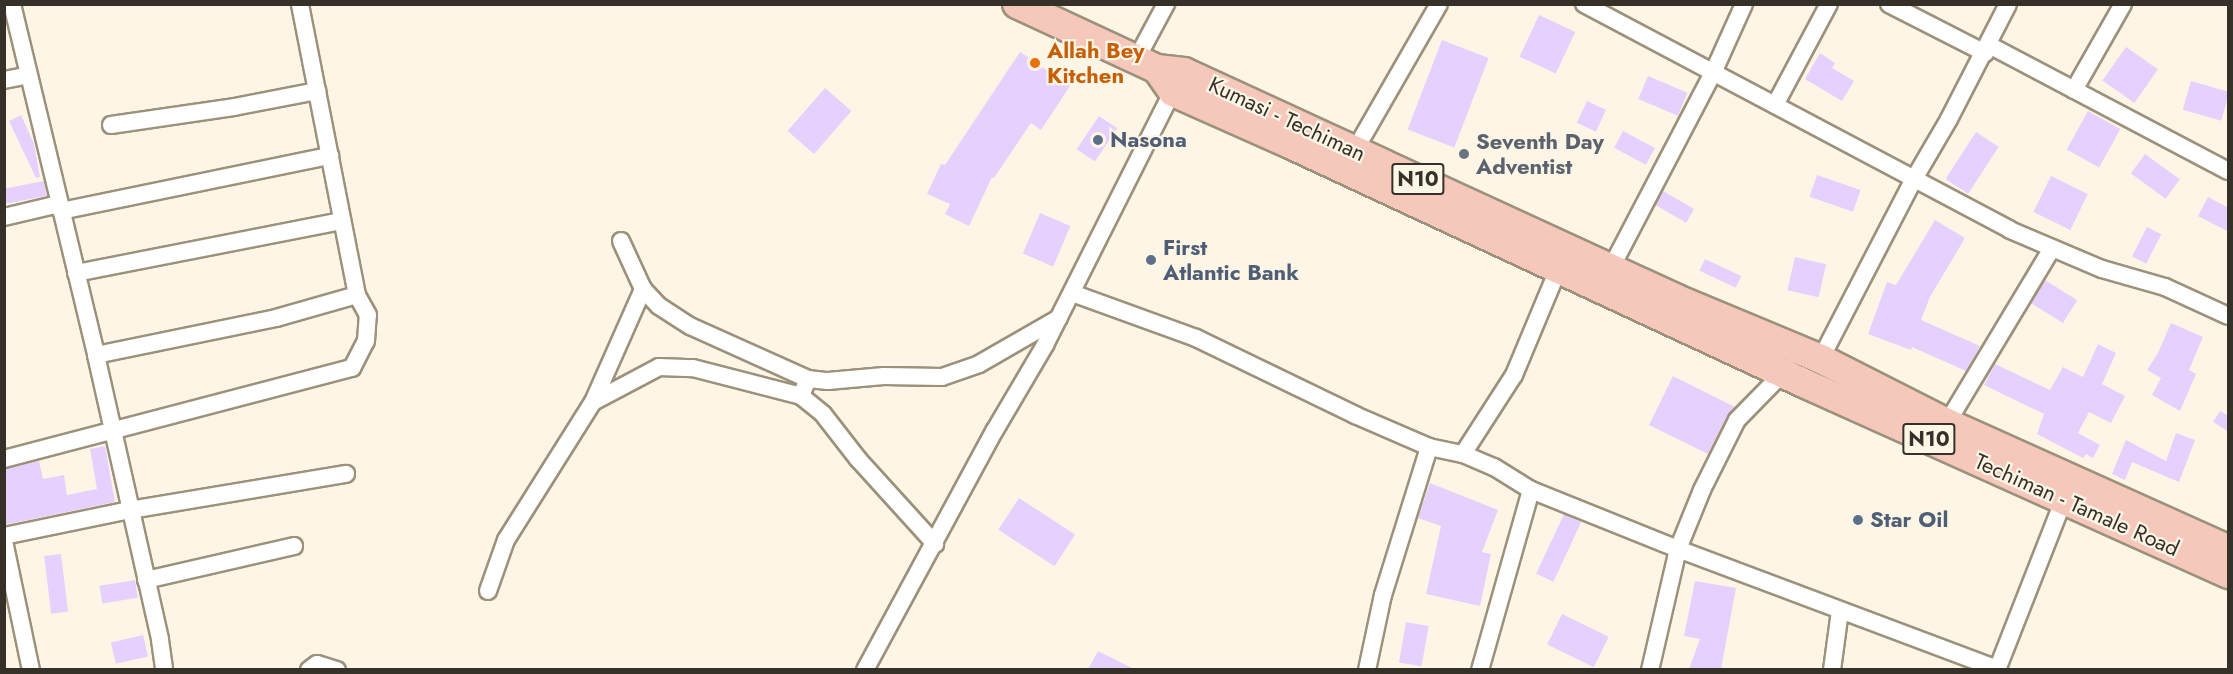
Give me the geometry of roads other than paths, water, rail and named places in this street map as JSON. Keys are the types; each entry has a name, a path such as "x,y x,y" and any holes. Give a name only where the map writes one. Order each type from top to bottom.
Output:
{"highway":[{"name":"Kumasi - Techiman","path":"1017,4 1162,73 1290,144 1558,270 1630,301"},
{"name":"Kumasi - Techiman","path":"1162,73 1355,150 1677,298"},
{"name":"Techiman - Tamale Road","path":"1677,298 1821,358 1961,436 2064,499 2229,574"},
{"name":"Techiman - Tamale Road","path":"1630,301 1808,385 1961,436 2229,549"}],"street":[{"path":"12,4 96,355 164,669"},
{"path":"4,459 352,368 360,356 369,330 368,315 357,295 300,4"},
{"path":"865,669 1072,293 1162,73 1166,4"},
{"path":"1355,150 1438,4"},
{"path":"1584,4 2010,230 2102,269 2165,287 2229,316"},
{"path":"1611,268 1713,73 1744,4"},
{"path":"1774,105 1829,4"},
{"path":"1889,4 2074,90 2229,171"},
{"path":"1808,385 1914,179 1987,49 2008,4"},
{"path":"2074,90 2123,4"},
{"path":"4,80 28,75"},
{"path":"111,125 234,107 317,91"},
{"path":"4,217 330,156"},
{"path":"76,273 342,221"},
{"path":"621,241 643,289 659,306 690,326 808,379 828,381 884,376 942,377 979,364 1059,317"},
{"path":"1961,436 2052,248"},
{"path":"1463,454 1514,375 1558,270"},
{"path":"488,591 506,540 593,402 643,289"},
{"path":"1072,293 1196,338 1356,415 1429,447 1463,454 1494,467 1531,490 1678,549 1997,669 2064,499"},
{"path":"96,355 276,318 357,295"},
{"path":"593,402 659,367 693,369 801,396 823,414 858,459 935,544"},
{"path":"1650,669 1678,549 1702,490 1737,420 1782,373"},
{"path":"801,396 808,379"},
{"path":"1367,669 1383,595 1429,447"},
{"path":"31,669 4,538 130,510 346,474"},
{"path":"1480,669 1531,490"},
{"path":"146,580 294,546"},
{"path":"1832,669 1840,610"},
{"path":"309,669 317,664 337,669"}],"place":[{"name":"Allah Bey Kitchen","path":"1035,63"},
{"name":"Nasona","path":"1098,140"},
{"name":"Seventh Day Adventist","path":"1464,154"},
{"name":"First Atlantic Bank","path":"1151,260"},
{"name":"Star Oil","path":"1858,520"}]}
